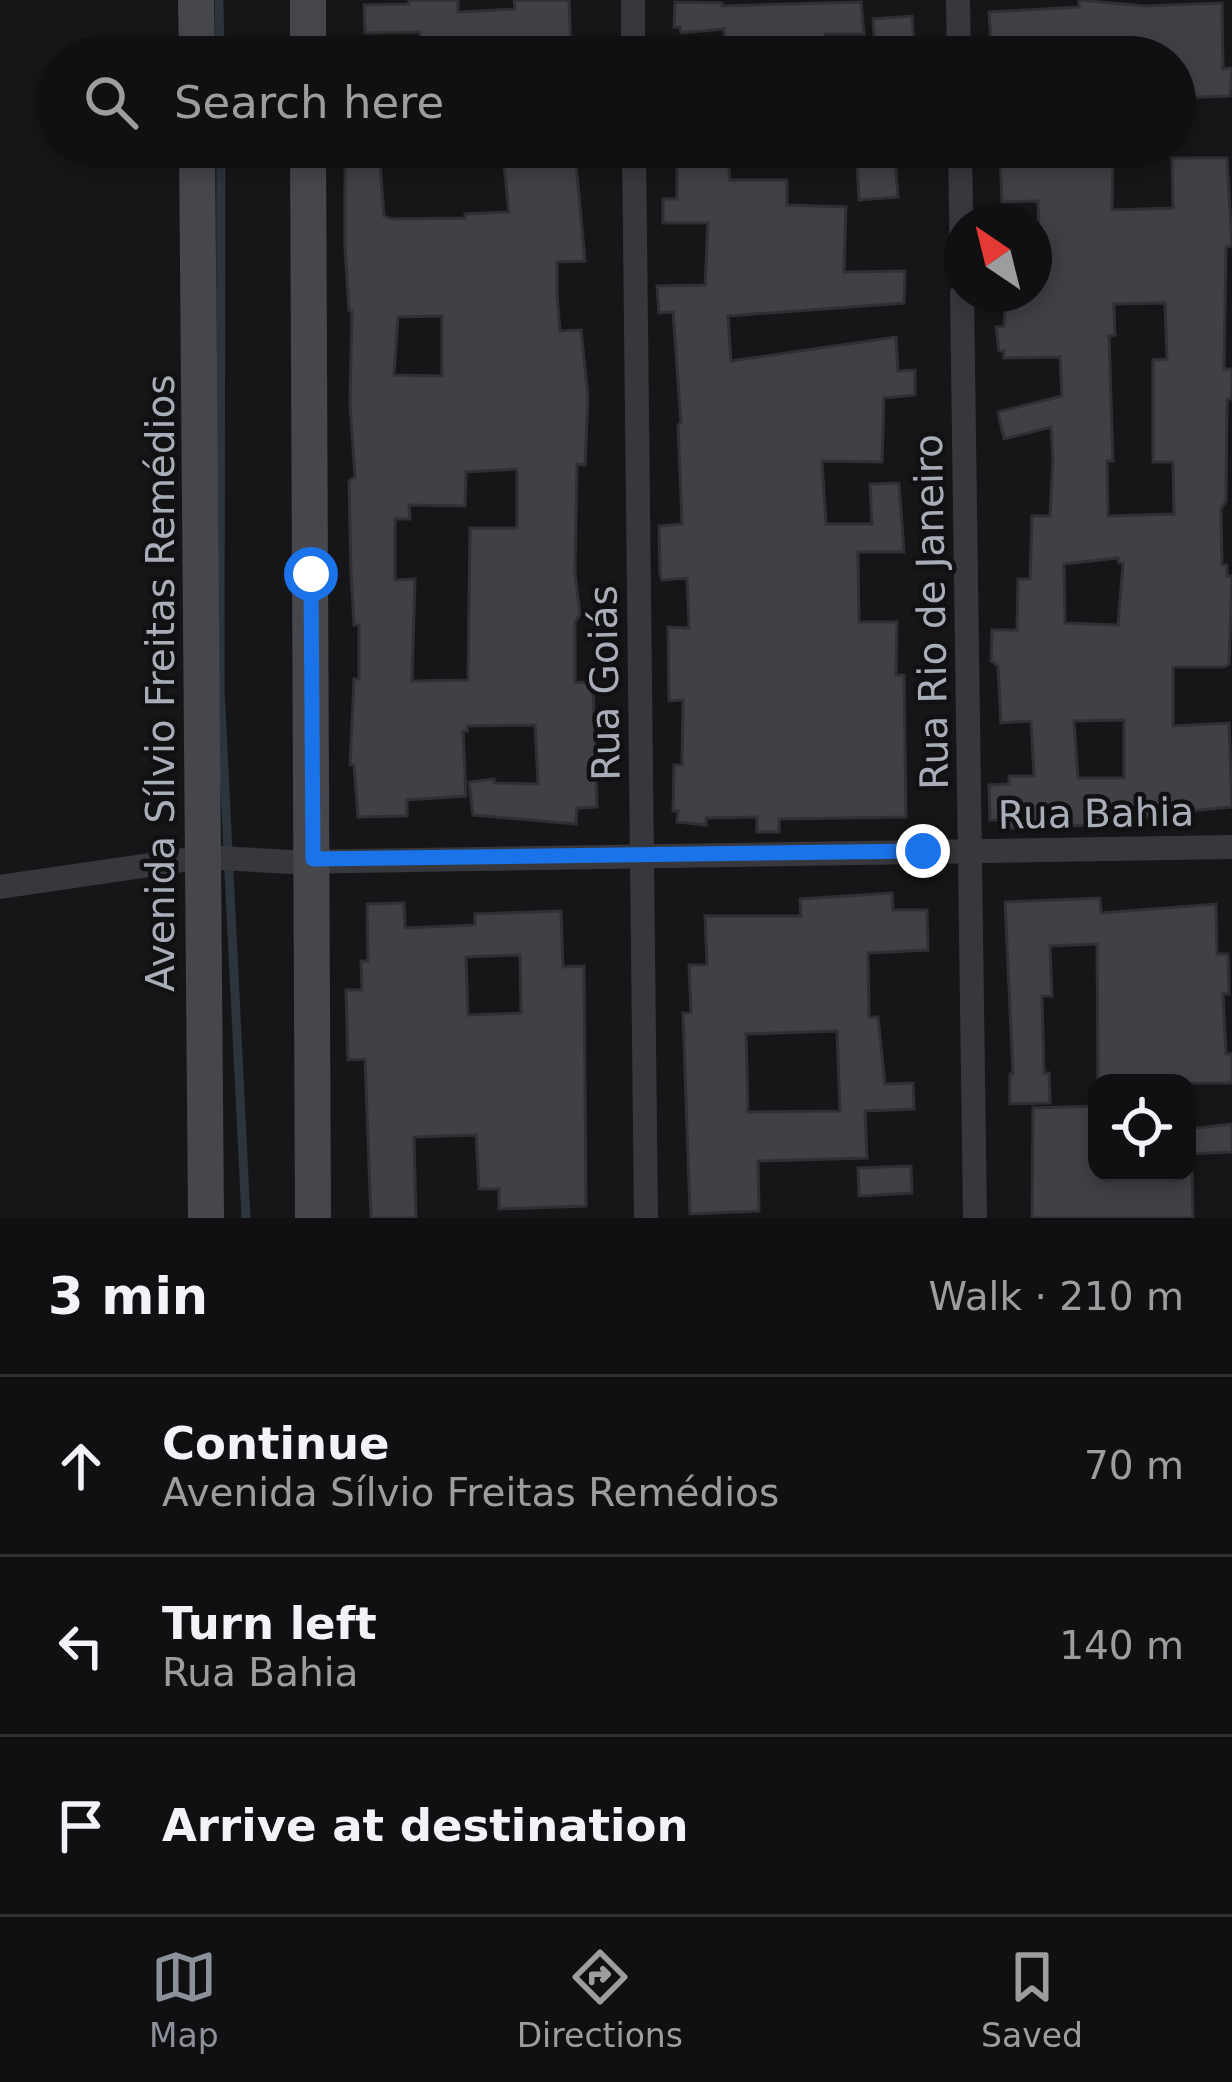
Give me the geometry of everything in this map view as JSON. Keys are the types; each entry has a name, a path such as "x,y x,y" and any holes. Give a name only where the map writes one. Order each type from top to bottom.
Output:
{"street":[{"path":"196,0 196,36"},
{"path":"308,0 308,36"},
{"path":"633,0 633,36"},
{"path":"958,0 959,36"},
{"name":"Avenida Sílvio Freitas Remédios","path":"197,168 213,858 206,1218"},
{"path":"308,168 302,860 313,1218"},
{"name":"Rua Goiás","path":"634,168 646,1218"},
{"path":"960,168 961,204"},
{"name":"Rua Rio de Janeiro","path":"962,312 975,1218"},
{"name":"Rua Bahia","path":"0,887 213,858 1232,847"}],"building":[{"path":"409,0 458,0 458,12 515,9 514,0 569,0 570,36 365,33 364,5 409,4"},
{"path":"1079,0 1144,6 1222,3 1223,69 1232,68 1230,96 1196,97 1196,36 991,36 989,12 1079,7"},
{"path":"675,2 722,6 861,2 864,34 724,36 724,29 681,33 680,27 674,27"},
{"path":"912,16 913,36 874,36 873,19"},
{"path":"1196,158 1227,158 1232,246 1226,247 1224,369 1232,369 1232,385 1231,399 1227,399 1226,501 1221,509 1222,565 1227,565 1227,576 1232,576 1229,664 1173,667 1173,726 1229,723 1232,807 1165,813 1121,820 1120,824 1009,828 1009,820 990,820 989,785 1009,784 1009,776 1034,776 1031,721 1001,723 998,666 991,661 992,630 1017,630 1018,579 1030,579 1032,516 1050,516 1051,427 1004,439 998,412 1062,396 1060,357 1004,358 996,327 1004,326 1005,312 1052,312 1052,204 1002,202 1000,168 1113,168 1112,210 1173,208 1172,168 1196,168","holes":["1165,303 1167,359 1153,360 1153,462 1173,462 1174,514 1108,516 1107,461 1113,461 1109,336 1115,335 1114,304","1118,558 1123,563 1118,625 1065,623 1064,564","1124,720 1124,778 1078,778 1074,721"]},
{"path":"345,168 380,168 384,216 392,219 509,212 504,168 576,168 585,261 557,262 557,295 560,331 581,330 588,397 585,465 577,464 575,573 580,614 575,623 575,682 593,683 597,807 577,808 576,824 473,815 469,782 494,779 494,783 538,784 535,725 467,726 463,731 466,796 407,800 407,816 358,817 354,765 350,765 359,625 354,625 351,574 349,481 355,477","holes":["442,316 442,376 394,375 398,317","517,469 517,528 470,528 468,680 412,681 415,579 395,580 395,519 410,519 409,505 465,506 466,472"]},
{"path":"677,168 729,168 730,180 787,180 787,205 846,207 844,272 905,271 904,303 728,316 731,361 896,337 898,371 915,370 915,395 884,398 882,462 822,461 826,524 872,524 870,484 899,483 904,552 858,552 859,622 897,622 896,675 904,675 906,817 779,819 779,832 757,832 757,817 706,818 706,825 677,822 674,765 682,765 683,700 669,701 668,627 689,628 687,578 662,580 660,574 659,526 682,524 681,423 673,312 659,313 657,286 705,285 708,223 663,223 663,199 677,199"},
{"path":"857,168 896,168 898,197 859,200"},
{"path":"892,893 893,910 927,910 928,950 868,953 869,1017 878,1017 885,1084 913,1083 914,1109 865,1111 867,1158 758,1161 759,1211 690,1214 683,1013 691,1013 689,965 707,965 705,916 801,916 800,899","holes":["837,1031 840,1111 748,1112 746,1034"]},
{"path":"1100,898 1101,913 1216,904 1217,954 1228,954 1229,994 1223,994 1232,1083 1196,1083 1196,1074 1098,1074 1097,944 1050,946 1052,996 1042,996 1044,1073 1049,1073 1050,1103 1010,1104 1013,1074 1005,902"},
{"path":"404,903 405,928 475,925 475,914 561,911 563,967 584,966 586,1206 499,1209 499,1189 479,1189 476,1135 414,1137 416,1218 371,1218 365,1059 348,1060 346,990 362,990 361,961 368,961 367,904","holes":["520,955 521,1013 468,1015 466,957"]},
{"path":"1088,1106 1088,1182 1192,1182 1193,1218 1032,1218 1033,1108"},
{"path":"1232,1124 1232,1152 1196,1154 1196,1128"},
{"path":"911,1166 912,1193 859,1196 858,1168"}],"waterway":[{"path":"219,0 220,36"},
{"path":"221,168 220,689 246,1218"}],"route":[{"path":"311,574 313,859 923,851"}]}
